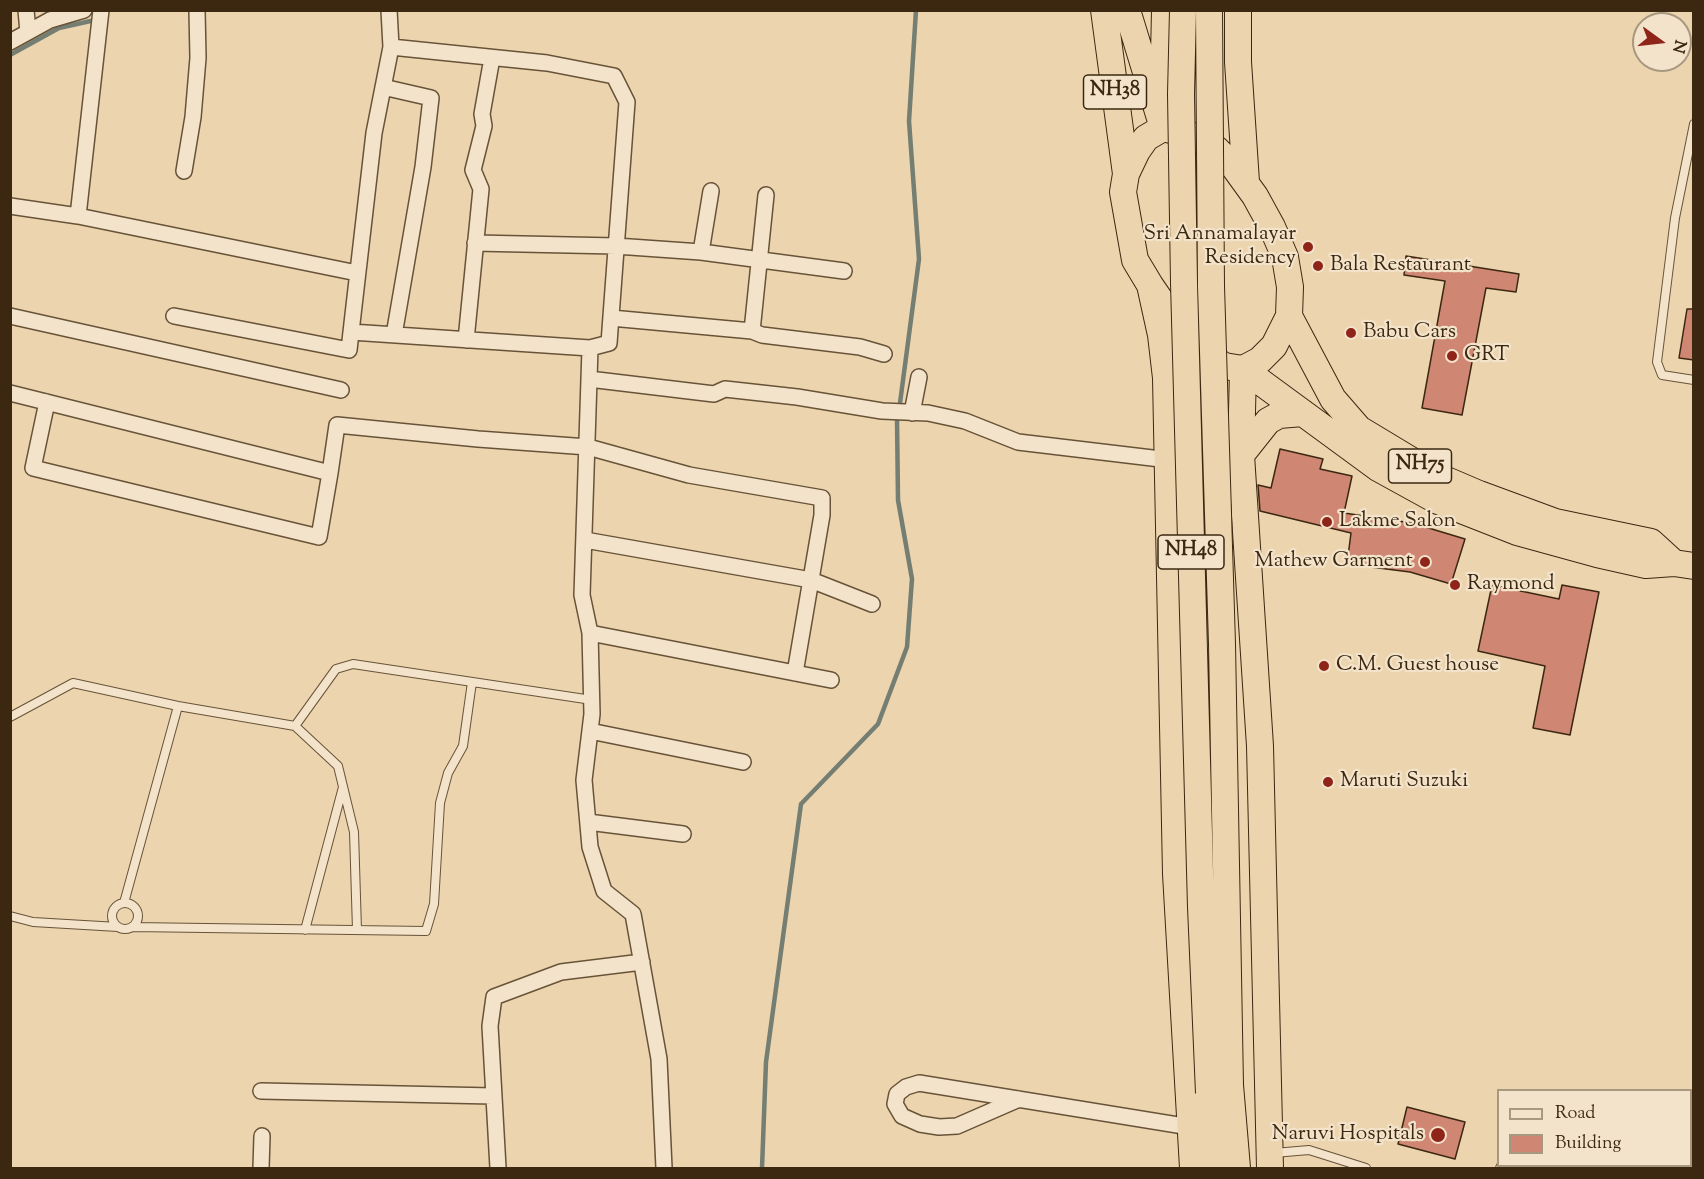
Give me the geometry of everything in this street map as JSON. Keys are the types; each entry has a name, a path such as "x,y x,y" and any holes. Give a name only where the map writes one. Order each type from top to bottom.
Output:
{"highway":[{"name":"NH38","path":"1104,10 1126,174 1123,192 1126,217 1136,260 1176,323 1204,353 1224,366 1243,369 1260,360 1274,345 1289,316 1290,287 1285,257 1272,226 1245,182 1216,149 1190,135 1163,128 1146,138 1126,174"},
{"name":"NH38","path":"1127,10 1163,128"},
{"path":"1163,128 1165,10"},
{"name":"NH48","path":"1183,10 1181,93 1184,283 1200,883 1219,1089 1237,1168"},
{"name":"NH48","path":"1209,10 1211,286 1222,645 1219,1089 1212,1168"},
{"path":"1239,10 1238,62 1245,182"},
{"path":"1150,285 1161,335 1166,378 1176,874 1193,1168"},
{"name":"NH75","path":"1289,316 1333,399 1359,429 1437,476 1479,494 1555,522 1651,542 1684,565"},
{"path":"1243,369 1241,454 1260,746 1270,1161"},
{"name":"NH75","path":"1243,369 1378,468 1438,501 1517,532 1597,554 1646,565 1684,565"},
{"path":"1241,454 1268,421 1279,416 1303,413"}],"street":[{"path":"26,10 28,32"},
{"path":"10,42 50,20 84,10"},
{"path":"78,216 101,10"},
{"path":"184,171 193,117 198,58 197,10"},
{"path":"174,316 349,350 374,133 391,47 389,10"},
{"path":"351,332 590,348 609,344 627,102 614,76 547,63 391,47"},
{"path":"466,340 481,189 473,170 484,126 482,114 492,58"},
{"path":"382,87 431,98 423,167 394,335"},
{"path":"701,252 711,191"},
{"path":"752,331 766,195"},
{"path":"10,206 78,216 357,273"},
{"path":"476,243 616,246 701,252 844,271"},
{"path":"10,316 341,390"},
{"path":"611,318 752,331 762,335 860,347 884,354"},
{"path":"590,348 582,595 590,633 592,700 585,780 590,847 604,891 633,914 659,1059 664,1168"},
{"path":"912,412 919,377"},
{"path":"590,379 714,394 725,389 796,397 882,411 912,412 964,421 1018,442 1169,460"},
{"path":"10,393 330,473"},
{"path":"47,402 33,468 319,537 337,425 588,447 690,475 822,498 822,515 795,673"},
{"path":"585,540 811,580 872,604"},
{"path":"590,633 831,680"},
{"path":"590,731 743,762"},
{"path":"588,822 683,834"},
{"path":"498,1168 490,1026 494,997 561,972 642,962"},
{"path":"1019,1099 957,1126 939,1127 920,1124 902,1116 895,1104 897,1094 906,1087 920,1083 1019,1099 1190,1127"},
{"path":"261,1091 493,1096"},
{"path":"261,1168 262,1136"}],"lane":[{"path":"1694,124 1675,218 1656,362 1662,375 1694,380"},
{"path":"295,726 336,669 352,664 592,700"},
{"path":"10,916 33,922 124,929 132,927 426,931 435,904 440,803 448,773 463,746 472,682"},
{"path":"10,717 73,683 178,706 295,726 338,766 354,832 357,930"},
{"path":"124,903 178,706"},
{"path":"304,930 343,786"},
{"path":"118,927 112,914 116,907 124,903 132,905 137,912 137,920 132,927"},
{"path":"1270,1161 1309,1150 1366,1168"}],"building":[{"name":"GRT","path":"1406,256 1519,274 1516,292 1486,288 1462,415 1422,408 1445,281 1404,275"},
{"path":"1687,309 1694,309 1694,360 1679,358"},
{"path":"1280,449 1323,459 1320,469 1352,476 1344,513 1412,523 1465,539 1451,584 1410,572 1347,564 1351,533 1260,511 1258,485 1271,488"},
{"path":"1492,585 1559,599 1562,585 1599,592 1570,735 1533,728 1545,666 1478,651"},
{"path":"1407,1107 1465,1122 1455,1159 1398,1144"}],"waterway":[{"path":"900,403 919,259 909,121 916,10"},
{"path":"10,55 59,28 95,20"},
{"path":"762,1168 766,1062 801,804 878,724 907,647 912,579 898,500 897,419"}],"place":[{"name":"Sri Annamalayar Residency","path":"1308,247"},
{"name":"Bala Restaurant","path":"1318,266"},
{"name":"Babu Cars","path":"1351,333"},
{"name":"GRT","path":"1452,356"},
{"name":"Lakme Salon","path":"1327,522"},
{"name":"Mathew Garment","path":"1425,562"},
{"name":"Raymond","path":"1455,585"},
{"name":"C.M. Guest house","path":"1324,666"},
{"name":"Maruti Suzuki","path":"1328,782"},
{"name":"Naruvi Hospitals","path":"1438,1135"}]}
